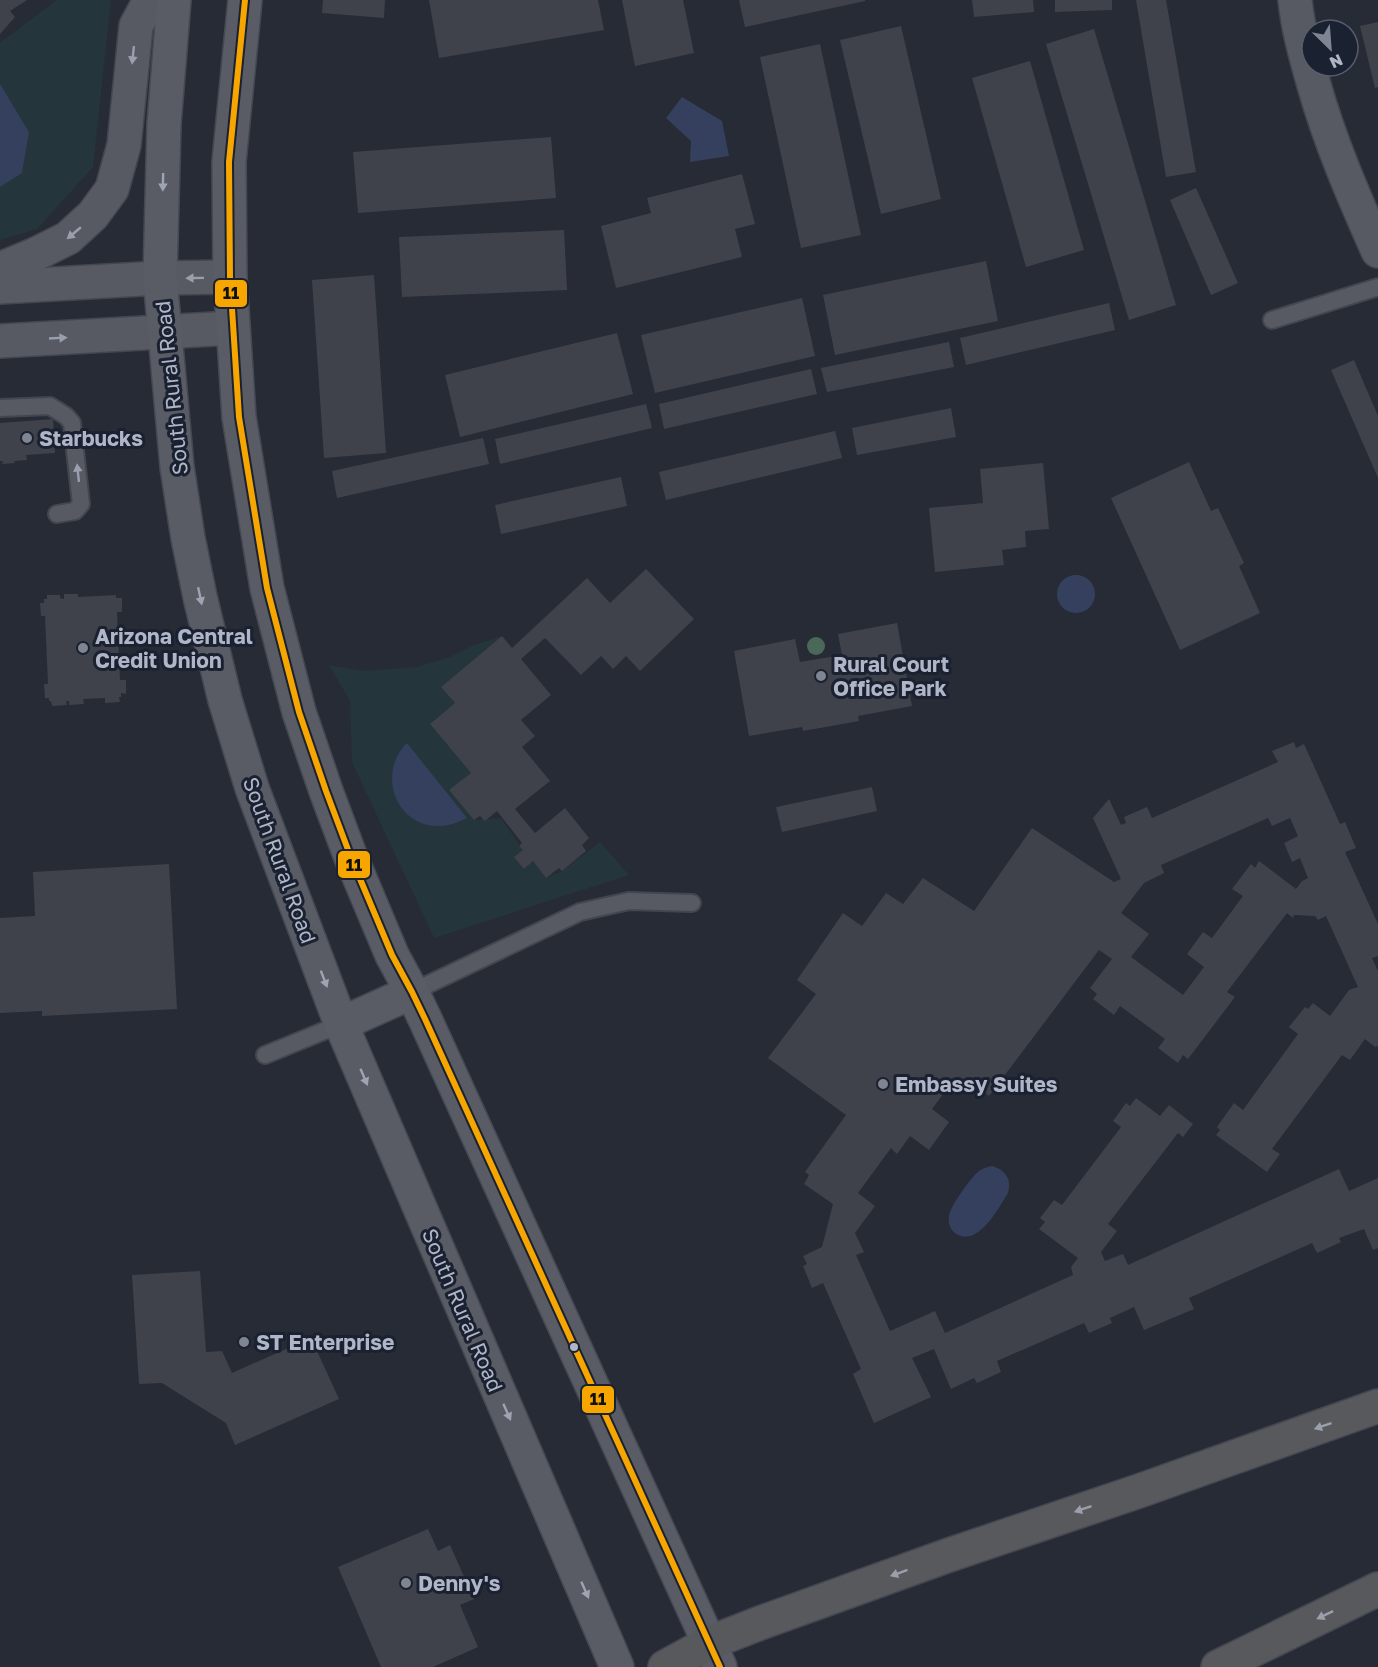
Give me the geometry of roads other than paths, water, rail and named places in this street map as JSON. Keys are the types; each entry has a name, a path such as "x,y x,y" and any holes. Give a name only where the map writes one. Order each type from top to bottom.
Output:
{"highway":[{"path":"665,1667 714,1655 949,1554 1139,1491 1378,1406"},
{"path":"1218,1667 1378,1589"}],"main road":[{"name":"South Rural Road","path":"174,0 164,124 160,278 177,467 200,597 225,700 252,789 341,1024 617,1667"},
{"path":"244,0 229,162 230,278 238,417 267,588 299,712 350,855 392,955 412,992 714,1655"},
{"path":"341,1024 412,992"}],"street":[{"path":"0,268 34,255 68,238 99,209 112,189 124,145 136,26 150,0"},
{"path":"1295,0 1308,64 1326,128 1366,194 1378,251"},
{"path":"0,287 160,278 230,278"},
{"path":"0,341 232,328"}],"lane":[{"path":"1272,320 1378,287"},
{"path":"0,408 50,406 66,416 72,423 81,504 75,511 57,514"},
{"path":"412,992 580,912 629,901 692,903"},
{"path":"265,1055 341,1024"}],"water":[{"path":"0,84 29,132 22,173 0,187"},
{"path":"682,97 722,121 729,156 690,162 691,141 666,118"},
{"path":"1076,575 1090,580 1095,594 1090,608 1076,613 1062,608 1057,594 1062,580"},
{"path":"407,743 467,818 454,824 440,826 425,824 412,818 402,809 395,796 392,783 393,769 398,755"},
{"path":"992,1166 1007,1176 1008,1193 993,1217 979,1232 963,1237 951,1228 950,1212 961,1192 976,1174"}],"place":[{"name":"Starbucks","path":"27,438"},
{"name":"Arizona Central Credit Union","path":"83,648"},
{"name":"Rural Court Office Park","path":"821,676"},
{"name":"Embassy Suites","path":"883,1084"},
{"name":"ST Enterprise","path":"244,1342"},
{"name":"Denny's","path":"406,1583"}]}
